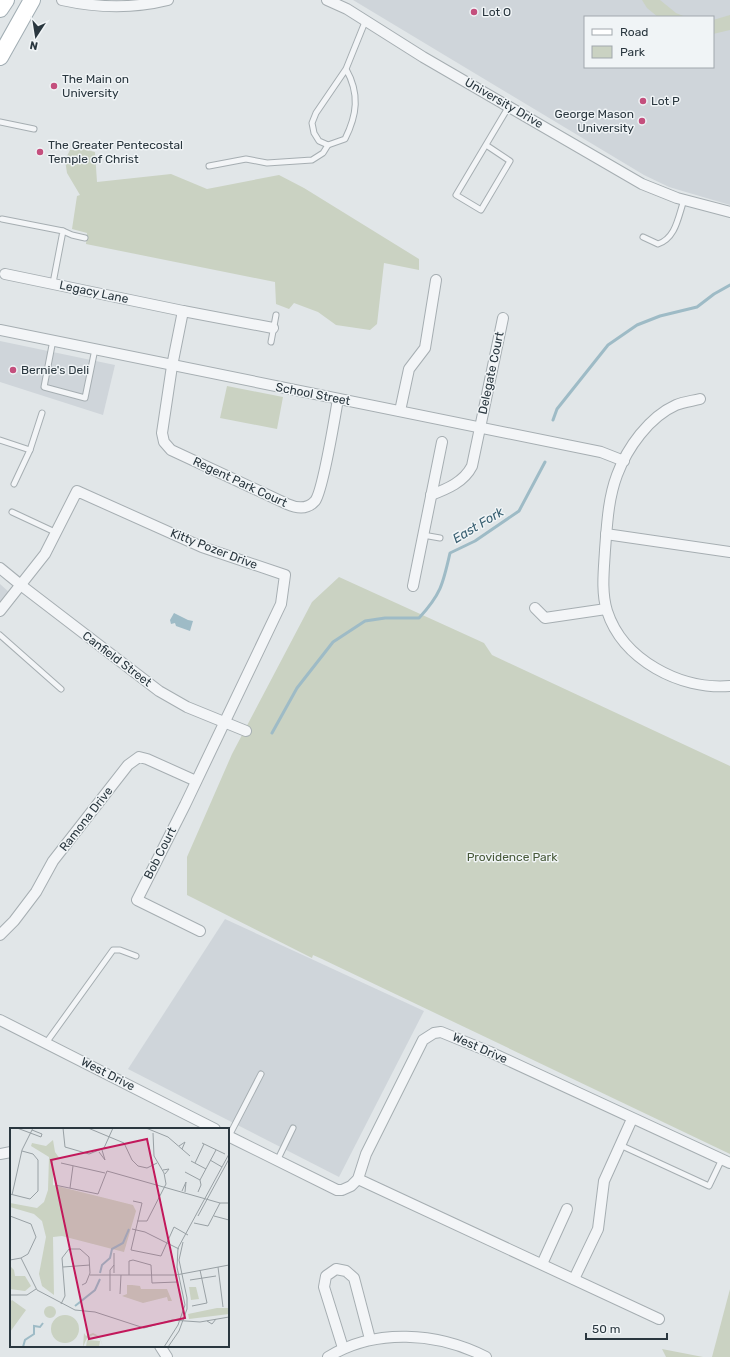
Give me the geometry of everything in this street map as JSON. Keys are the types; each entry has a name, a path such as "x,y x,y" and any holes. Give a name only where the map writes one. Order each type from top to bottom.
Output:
{"main road":[{"path":"0,9 6,0"},
{"path":"0,57 32,0"}],"street":[{"path":"62,0 112,8 149,5 168,0"},
{"name":"University Drive","path":"327,0 347,9 365,22 642,184 684,200 730,212"},
{"name":"Legacy Lane","path":"5,274 273,328"},
{"path":"400,411 409,369 425,348 436,280"},
{"path":"172,366 183,311"},
{"name":"Delegate Court","path":"431,495 450,488 469,474 472,466 503,318"},
{"name":"School Street","path":"0,330 601,452 624,461"},
{"name":"Regent Park Court","path":"172,366 162,433 164,442 171,450 297,508 308,506 315,500 319,492 338,399"},
{"path":"700,399 677,404 662,413 644,430 624,461 617,475 612,495 606,534 604,593 606,609 616,630 632,651 653,667 695,685 730,686"},
{"path":"413,586 442,442"},
{"name":"Kitty Pozer Drive","path":"0,611 22,586 45,554 77,491 202,547 285,575 281,604 214,743"},
{"path":"606,534 730,552"},
{"name":"Canfield Street","path":"0,568 159,691 187,707 246,731"},
{"path":"535,608 545,618 606,609"},
{"name":"Bob Court","path":"200,931 137,900 214,743"},
{"name":"Ramona Drive","path":"0,935 14,921 36,892 53,861 128,765 139,757 147,759 196,781"},
{"name":"West Drive","path":"0,1020 213,1128"},
{"name":"West Drive","path":"358,1179 366,1154 420,1047 427,1036 434,1033 447,1034 490,1052 632,1119 726,1161"},
{"path":"574,1279 598,1229 604,1181 632,1119"},
{"path":"229,1136 337,1190 342,1190 351,1186 358,1179 659,1319"},
{"path":"0,1154 10,1152"},
{"path":"542,1264 567,1209"},
{"path":"343,1348 324,1287 326,1276 336,1269 346,1271 354,1278 370,1339"},
{"path":"328,1357 343,1348 370,1339 423,1338 461,1346 486,1357"},
{"path":"161,1347 168,1357"}],"lane":[{"path":"346,69 350,76 356,111 345,139 336,144 328,145 319,141 314,133 312,123 316,113 346,69 365,22"},
{"path":"486,145 510,160 481,210 456,196 486,145 510,106"},
{"path":"0,122 34,129"},
{"path":"209,166 246,159 267,163 312,160 322,153 328,145"},
{"path":"643,238 658,244 666,242 674,232 684,200"},
{"path":"2,219 63,231 85,238"},
{"path":"53,283 63,231"},
{"path":"270,342 276,315"},
{"path":"53,340 44,387 85,398 95,349"},
{"path":"14,484 30,450 42,413"},
{"path":"0,440 30,450"},
{"path":"12,512 57,533"},
{"path":"423,535 440,538"},
{"path":"0,635 61,689"},
{"path":"46,1043 113,950 120,950 136,956"},
{"path":"229,1134 261,1074"},
{"path":"277,1160 293,1128"},
{"path":"619,1145 708,1186 726,1161"}],"shaded area":[{"name":"George Mason University","path":"353,0 730,0 730,205 669,187 644,175"},
{"path":"0,341 115,365 103,415 0,382"},
{"path":"0,584 10,593 0,605"},
{"path":"225,919 424,1011 339,1177 128,1069"}],"green space":[{"path":"642,0 660,0 676,13 684,16 657,16 647,8"},
{"path":"730,15 730,30 714,34 714,20"},
{"path":"83,149 95,152 97,182 171,174 207,189 279,175 304,188 419,259 419,270 384,263 377,324 370,330 336,325 318,312 294,303 289,309 276,304 275,282 86,244 87,233 72,229 77,196 80,195 67,173 65,160 70,150"},
{"path":"227,386 283,397 277,429 220,418"},
{"name":"Providence Park","path":"339,577 484,643 492,655 730,766 730,1154 322,959 313,955 312,958 187,895 187,857 232,754 312,602"},
{"path":"730,1289 730,1357 712,1357"},
{"path":"662,1349 703,1357 666,1357"}],"water":[{"path":"174,613 193,621 190,631 176,626 175,623 171,624 170,620"}],"waterway":[{"name":"East Fork","path":"553,420 557,409 608,345 637,325 660,316 697,307 714,294 730,285"},
{"name":"East Fork","path":"272,733 297,688 333,642 365,621 385,618 419,618 437,595 443,581 450,553 475,541 519,511 545,462"}],"place":[{"name":"Lot O","path":"474,12"},
{"name":"The Main on University","path":"54,86"},
{"name":"Lot P","path":"643,101"},
{"name":"George Mason University","path":"642,121"},
{"name":"The Greater Pentecostal Temple of Christ","path":"40,152"},
{"name":"Bernie's Deli","path":"13,370"}]}
